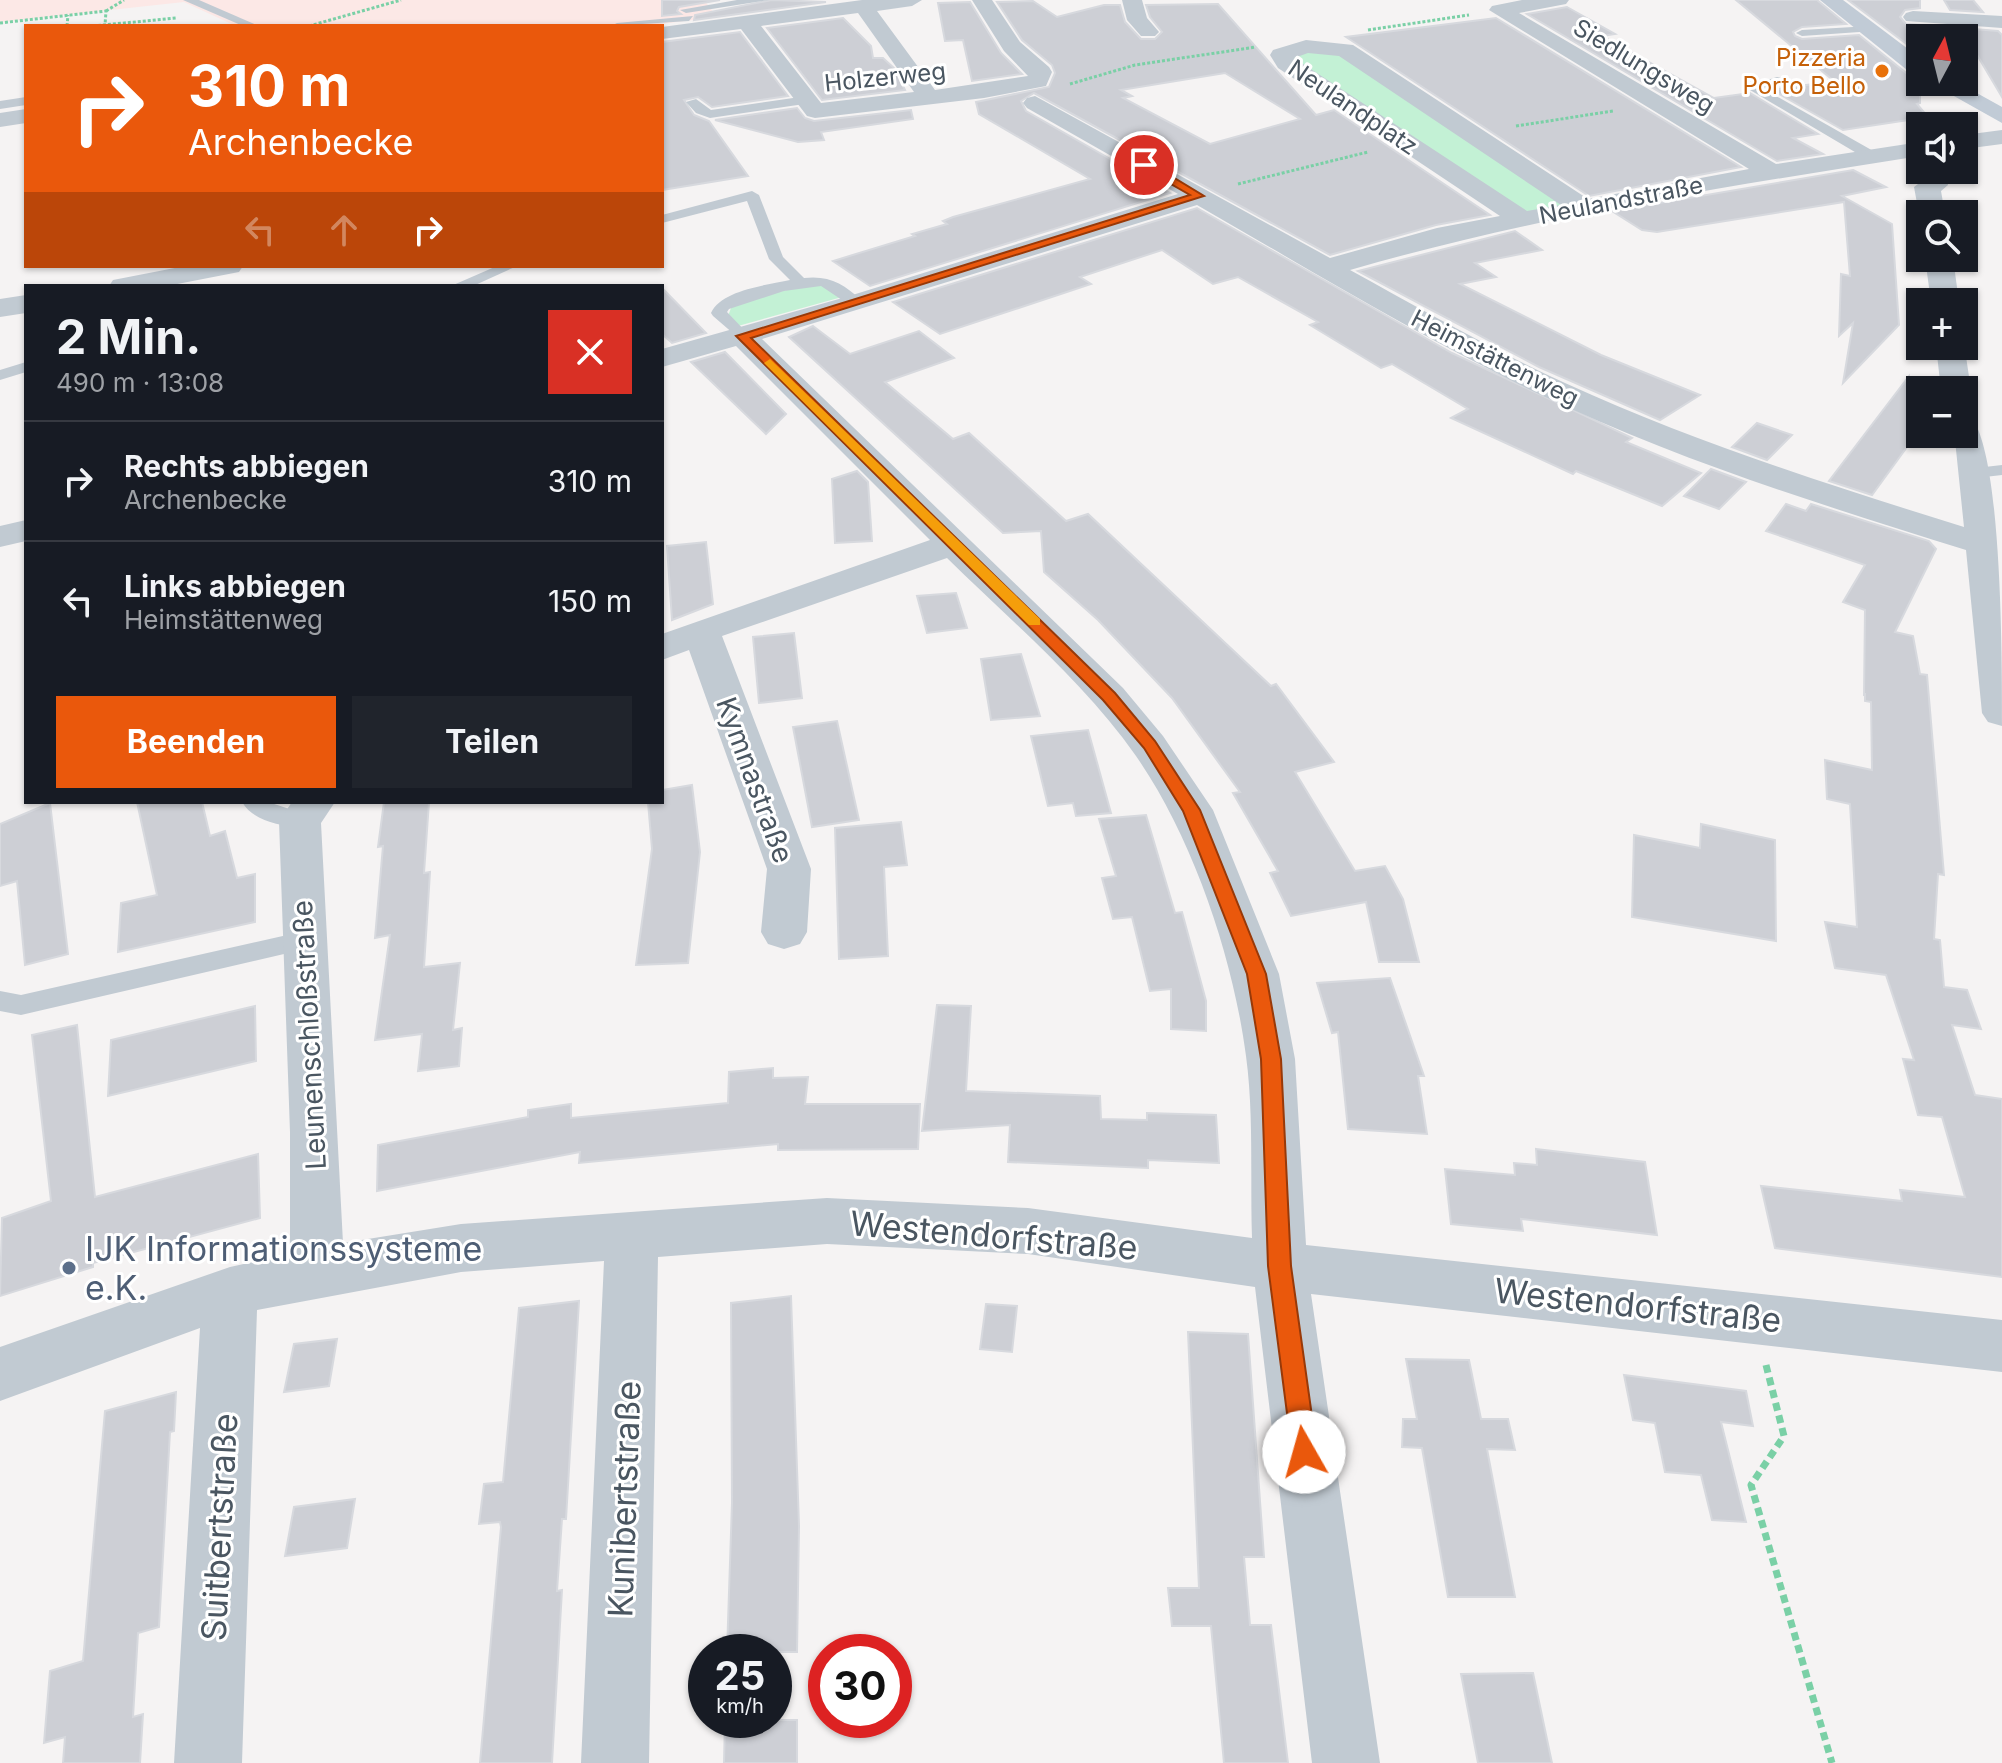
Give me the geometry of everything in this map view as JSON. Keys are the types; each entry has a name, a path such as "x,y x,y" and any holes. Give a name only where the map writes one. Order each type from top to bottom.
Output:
{"main road":[{"path":"1830,0 1850,7 1870,29 1906,58"},
{"path":"1966,96 2002,116"}],"street":[{"path":"664,32 689,14 747,22 912,0"},
{"path":"982,0 1012,46 1041,72 1030,94"},
{"path":"1132,0 1137,20 1148,32"},
{"name":"Siedlungsweg","path":"1559,0 1499,10 1772,172"},
{"path":"863,6 929,98"},
{"path":"1913,17 2002,22"},
{"name":"Holzerweg","path":"747,22 815,111 929,98 1030,94"},
{"name":"Neulandplatz","path":"1522,219 1286,63 1281,55 1306,46 1345,50 1583,208"},
{"name":"Heimstättenweg","path":"1030,94 1199,196 1462,344 1647,430 1828,496 1985,545"},
{"path":"0,120 24,116"},
{"path":"1978,140 2002,137"},
{"name":"Neulandstraße","path":"1326,268 1437,236 1772,172 1906,151"},
{"path":"1929,200 1927,187 1935,184"},
{"path":"664,357 856,303 1199,196"},
{"path":"134,284 218,268"},
{"path":"0,308 24,304"},
{"path":"742,336 956,543 1109,697 1149,745 1192,810 1256,974 1271,1059 1280,1266 1346,1763"},
{"path":"1976,448 1989,471 1985,545 1999,645 2002,713"},
{"path":"0,537 24,531"},
{"path":"664,647 701,631 956,543"},
{"name":"Kymnastraße","path":"701,631 789,869 784,932"},
{"name":"Leunenschloßstraße","path":"307,812 305,940 315,1132 317,1272"},
{"name":"Westendorfstraße","path":"0,1374 230,1292 317,1272 461,1248 843,1222 1028,1231 1280,1266 2002,1346"},
{"name":"Kunibertstraße","path":"615,1763 632,1234"},
{"name":"Suitbertstraße","path":"208,1763 230,1292"}],"lane":[{"path":"189,0 248,24"},
{"path":"629,24 763,0"},
{"path":"1802,33 1870,29"},
{"path":"1777,81 1751,87 1870,155"},
{"path":"692,102 710,114 807,100"},
{"path":"0,105 24,101"},
{"path":"664,218 752,195 776,259 801,283"},
{"path":"464,284 505,268"},
{"path":"742,336 719,313 722,306 801,283 831,283 856,303"},
{"path":"0,375 24,368"},
{"path":"256,804 267,813 307,812"},
{"path":"0,1001 21,1005 305,940"}],"path":[{"path":"0,23 106,11 124,0"},
{"path":"316,24 401,0"},
{"path":"105,24 106,11"},
{"path":"67,24 68,15"},
{"path":"143,24 186,17"},
{"path":"1068,84 1135,65 1257,46"},
{"path":"1470,133 1657,104"},
{"path":"1199,196 1320,161 1410,145"},
{"path":"1753,1318 1784,1436 1751,1485 1832,1763"}],"shaded area":[{"path":"0,0 704,0 717,17 661,24 232,24 184,2 0,22"}],"green space":[{"path":"1333,50 1565,205 1526,212 1290,56 1295,52"},
{"path":"812,284 825,286 842,297 738,326 728,316 731,308 741,301"}],"building":[{"path":"662,0 720,0 679,7 677,11 681,14 662,16"},
{"path":"772,0 826,2 694,20 695,15"},
{"path":"1736,0 1817,0 1846,24 1802,27 1793,32 1795,36 1802,39 1859,35 1906,73 1906,96 1920,96 1920,103 1917,104 1924,112 1906,112 1906,120 1843,130 1772,90 1834,81"},
{"path":"1848,0 1920,0 1920,8 1905,10 1900,17 1906,24 1906,44"},
{"path":"1944,0 1973,0 1983,12 1950,10"},
{"path":"1033,1 1057,17 1104,5 1120,5 1125,22 1141,39 1155,39 1162,32 1150,17 1146,5 1218,4 1316,115 1334,110 1490,215 1436,225 1330,255 1034,93 1021,101 1026,111 1170,193 870,286 833,261 915,236 912,234 947,224 943,221 953,217 1090,179 979,114 976,102 1049,87 1055,73 1052,65 1022,40 997,2","holes":["1225,73 1300,119 1210,144 1123,98 1132,96 1121,90"]},
{"path":"970,2 1001,53 1022,74 972,81 963,40 945,41 938,3"},
{"path":"1567,7 1615,34 1602,36 1714,98 1750,93 1818,134 1793,138 1823,154 1777,161 1527,14"},
{"path":"843,18 871,46 873,58 883,58 894,68 905,90 822,100 767,28"},
{"path":"1496,18 1741,167 1589,196 1346,37"},
{"path":"1978,29 1998,31 2002,35 2002,97 1978,57"},
{"path":"740,32 788,96 712,107 698,97 684,100 694,115 709,121 748,176 664,190 664,42"},
{"path":"797,108 805,118 814,121 911,110 913,119 821,132 824,140 798,142 715,120"},
{"path":"1853,170 1886,187 1842,196 1892,224 1899,325 1843,383 1853,323 1839,336 1841,274 1850,276 1844,202 1657,232 1642,230 1612,211"},
{"path":"1197,208 1452,353 1632,438 1626,442 1701,473 1662,506 1576,471 1573,474 1451,418 1468,409 1392,364 1381,368 1310,325 1318,322 1238,277 1213,284 1162,250 1080,277 1091,284 940,334 893,302"},
{"path":"1515,231 1542,250 1475,263 1496,277 1460,284 1601,355 1700,395 1660,420 1539,367 1358,271"},
{"path":"664,290 706,333 672,343 664,336"},
{"path":"813,326 850,354 919,331 954,358 885,382 953,439 969,433 1066,521 1088,514 1271,686 1276,684 1334,762 1295,772 1355,871 1385,866 1403,899 1419,962 1379,962 1366,902 1291,916 1270,873 1278,871 1233,793 1240,792 1172,698 1098,620 1044,572 1041,531 1003,533 789,337"},
{"path":"725,352 786,414 766,434 691,362"},
{"path":"1906,380 1906,448 1872,495 1829,481"},
{"path":"1757,423 1792,435 1767,460 1732,447"},
{"path":"1711,469 1746,482 1719,509 1684,496"},
{"path":"857,471 868,482 872,541 835,543 832,479"},
{"path":"1786,504 1806,511 1811,504 1929,541 1936,549 1895,632 1913,636 1920,674 1927,675 1944,875 1938,874 1934,939 1940,940 1944,987 1967,990 1981,1029 1952,1025 1975,1095 2002,1099 2002,1277 1775,1248 1761,1186 1902,1201 1900,1190 1965,1197 1942,1117 1918,1115 1903,1059 1914,1060 1886,975 1835,968 1825,922 1857,927 1850,804 1827,799 1825,760 1872,770 1871,702 1865,701 1865,693 1864,696 1865,610 1843,602 1865,565 1766,531"},
{"path":"706,542 713,604 672,620 667,546"},
{"path":"956,593 967,628 927,633 917,596"},
{"path":"794,633 802,698 759,703 753,637"},
{"path":"1021,654 1040,716 991,720 981,659"},
{"path":"837,721 859,820 812,827 793,727"},
{"path":"1088,730 1111,813 1076,816 1073,803 1048,806 1031,736"},
{"path":"692,785 700,852 688,963 636,965 652,849 648,804 664,804 664,790"},
{"path":"50,804 68,954 25,965 17,881 0,886 0,824"},
{"path":"137,804 202,804 210,836 225,831 237,878 255,874 255,922 118,952 121,903 157,895"},
{"path":"384,804 429,804 424,873 430,872 424,967 460,963 453,1030 462,1028 459,1066 418,1071 422,1034 375,1040 390,935 375,938 383,846 378,847"},
{"path":"1146,815 1175,913 1182,912 1206,1001 1206,1031 1171,1029 1171,989 1150,991 1132,917 1113,919 1102,878 1116,876 1099,819"},
{"path":"901,822 907,865 884,867 888,956 839,959 835,828"},
{"path":"1701,824 1775,840 1776,941 1632,917 1634,835 1700,848"},
{"path":"1390,978 1424,1076 1418,1076 1427,1134 1348,1129 1338,1032 1332,1033 1317,983"},
{"path":"937,1005 971,1006 966,1091 1100,1096 1101,1119 1147,1120 1147,1113 1216,1115 1219,1163 1148,1160 1148,1168 1008,1162 1010,1125 922,1131"},
{"path":"255,1006 256,1061 108,1096 111,1040"},
{"path":"77,1025 95,1197 258,1154 260,1218 93,1263 93,1267 0,1296 2,1218 51,1201 32,1035"},
{"path":"773,1068 773,1078 808,1077 805,1104 920,1104 918,1149 778,1150 778,1144 579,1163 580,1152 377,1191 378,1145 528,1117 528,1110 571,1104 571,1118 728,1103 729,1072"},
{"path":"1536,1149 1645,1162 1657,1235 1521,1219 1523,1231 1451,1224 1445,1169 1515,1175 1514,1163 1537,1165"},
{"path":"791,1296 799,1526 797,1652 792,1652 792,1634 728,1634 732,1503 731,1303"},
{"path":"579,1301 566,1519 562,1519 557,1591 562,1590 552,1763 480,1763 501,1527 500,1522 479,1524 484,1484 503,1482 519,1308"},
{"path":"986,1304 1017,1306 1012,1352 980,1349"},
{"path":"1188,1332 1248,1334 1264,1557 1244,1557 1250,1625 1271,1625 1288,1763 1224,1763 1211,1626 1172,1626 1168,1588 1199,1588"},
{"path":"337,1339 329,1386 284,1392 294,1344"},
{"path":"1406,1359 1469,1360 1481,1419 1508,1419 1515,1450 1487,1449 1515,1597 1448,1597 1422,1448 1402,1447 1403,1419 1417,1419"},
{"path":"1624,1375 1746,1391 1753,1426 1721,1422 1746,1522 1712,1520 1701,1475 1665,1472 1655,1423 1633,1420"},
{"path":"176,1392 174,1431 170,1432 159,1627 138,1633 133,1717 143,1714 140,1763 63,1763 65,1737 44,1743 50,1671 83,1661 105,1411"},
{"path":"355,1499 347,1548 285,1556 294,1507"},
{"path":"1533,1673 1552,1763 1478,1763 1461,1674"},
{"path":"792,1720 797,1720 797,1763 724,1763 725,1738 792,1738"}],"slow traffic":[{"path":"770,363 1035,622"}],"place":[{"name":"Pizzeria Porto Bello","path":"1882,71"},
{"name":"IJK Informationssysteme e.K.","path":"69,1268"}],"route":[{"path":"1144,165 1199,196 742,336 956,543 1109,697 1149,745 1192,810 1256,974 1271,1059 1280,1266 1304,1452"}]}
